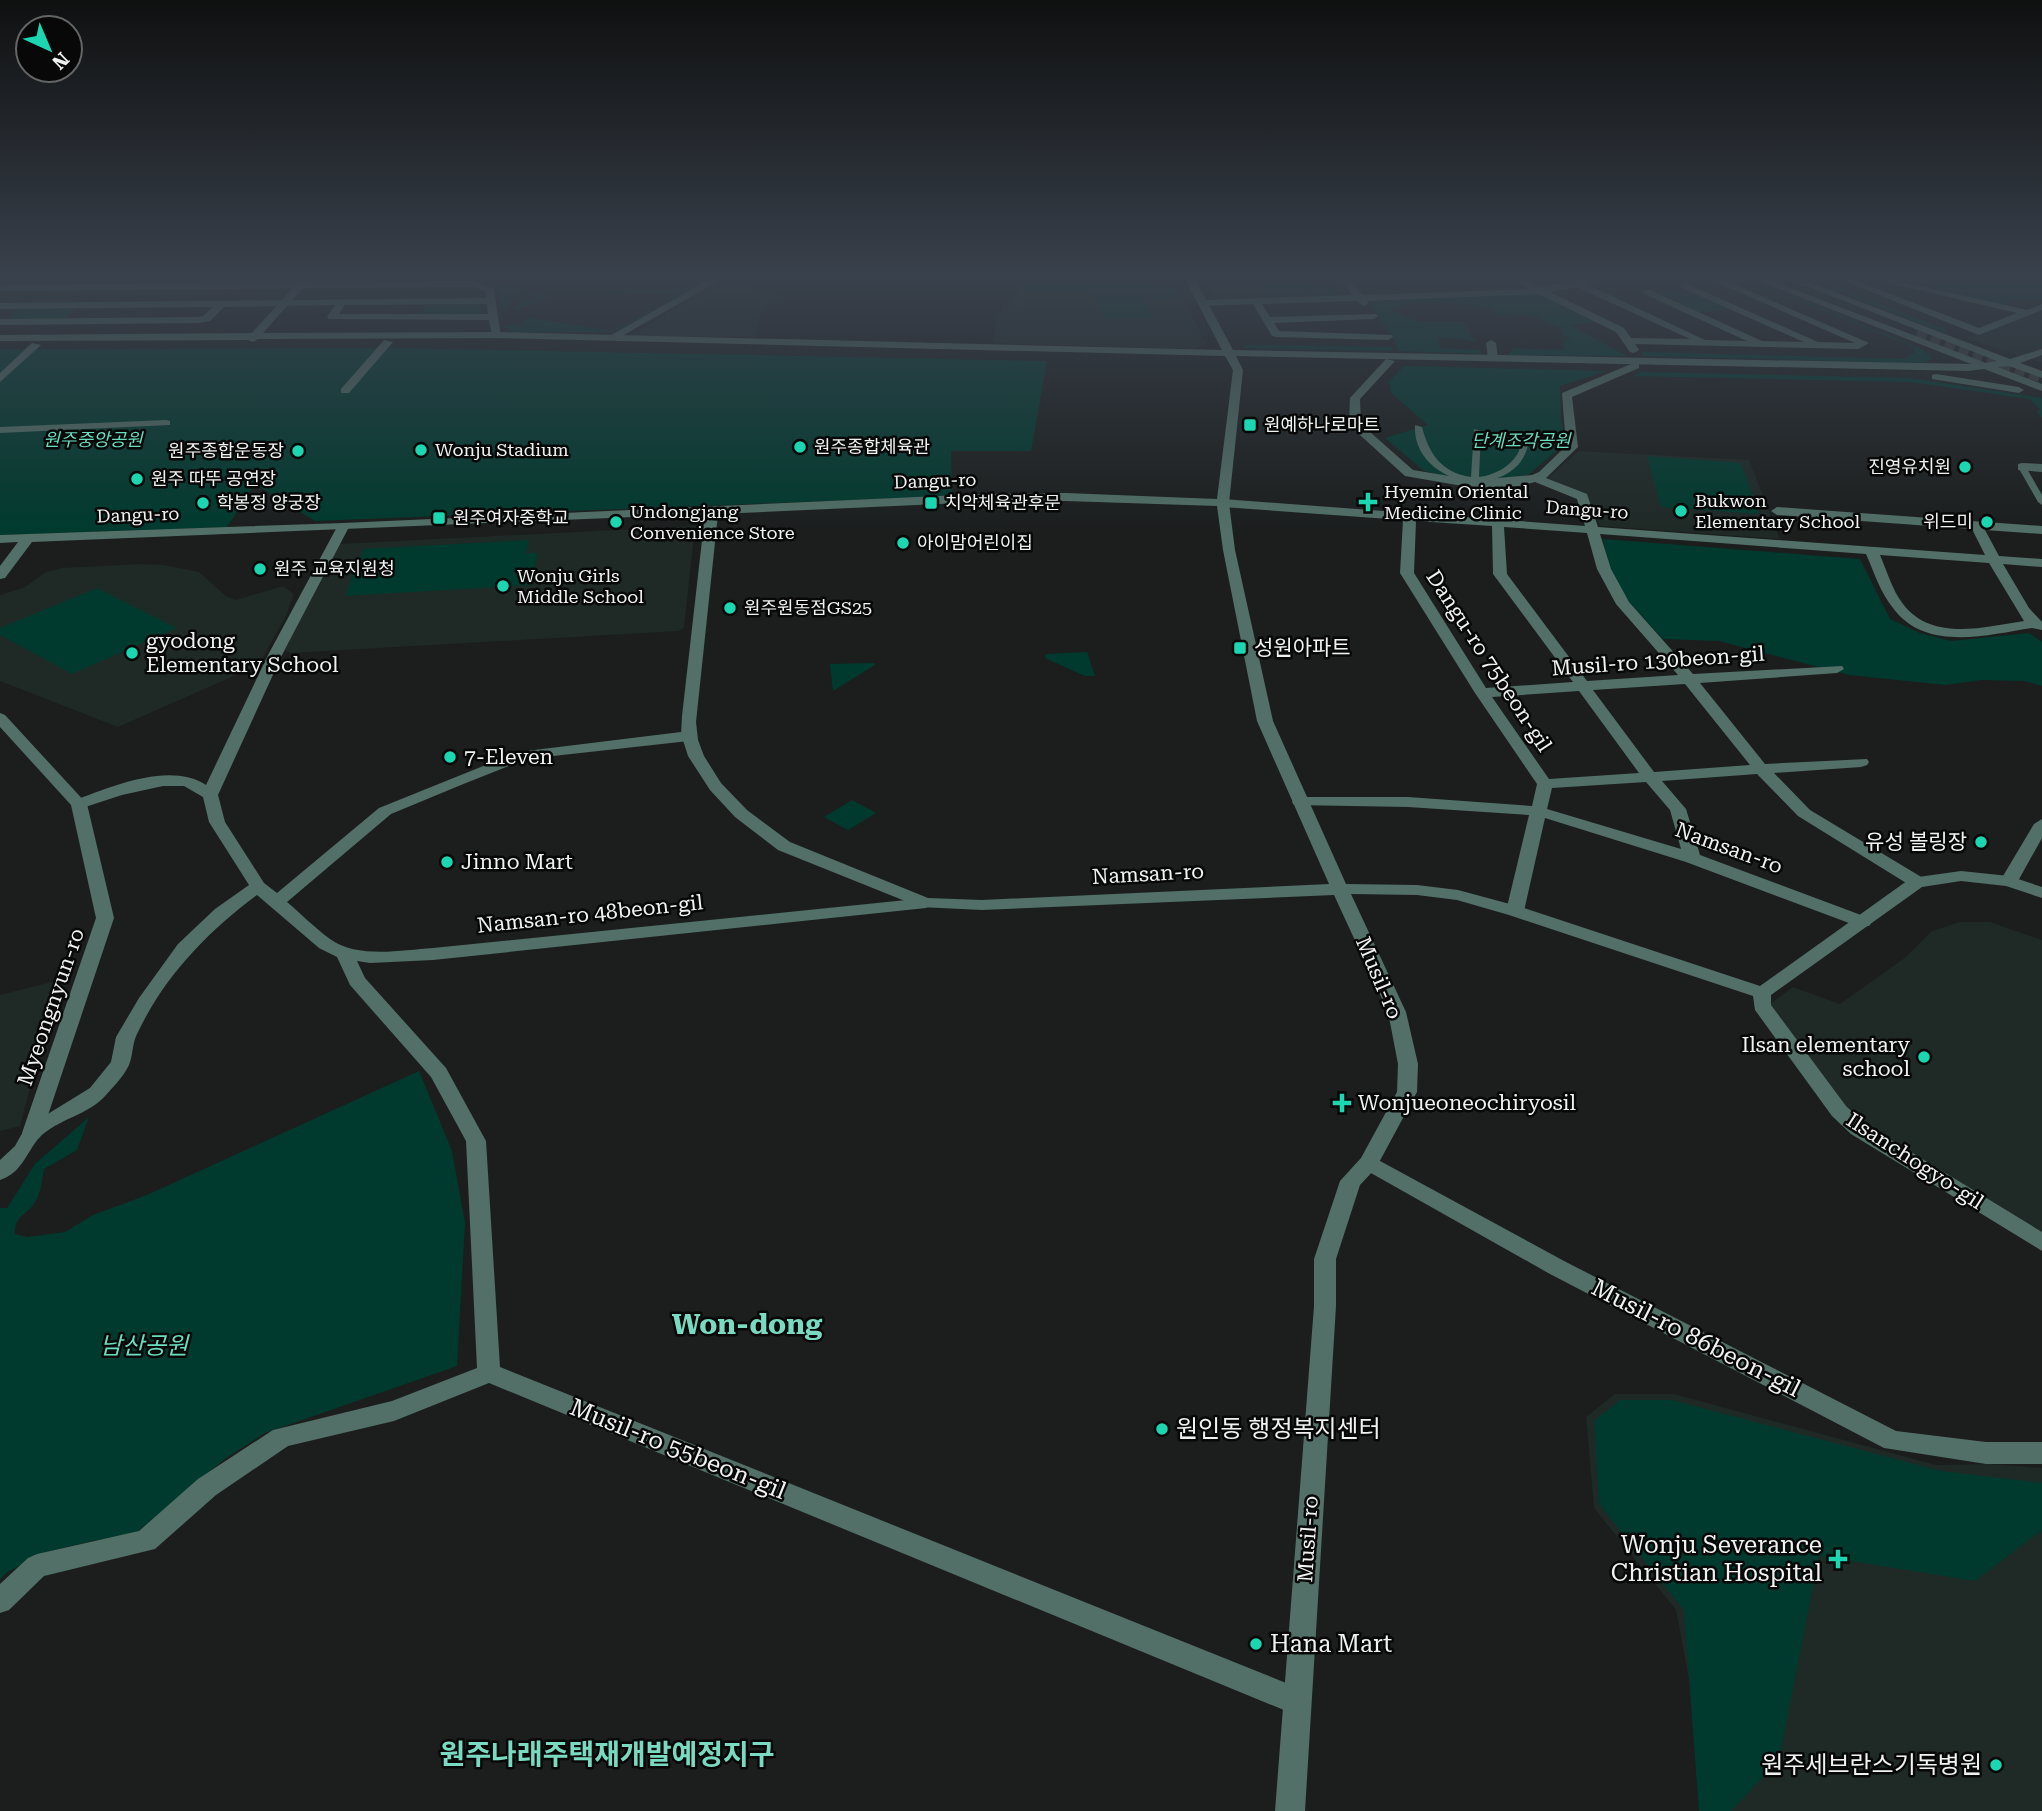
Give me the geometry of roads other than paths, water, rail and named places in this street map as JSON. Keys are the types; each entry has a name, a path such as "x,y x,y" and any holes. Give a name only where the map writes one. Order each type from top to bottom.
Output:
{"street":[{"path":"0,379 16,364"},
{"path":"345,391 369,364"},
{"name":"Musil-ro","path":"1235,364 1238,370 1223,503 1229,550 1265,722 1397,1013 1408,1064 1407,1092 1369,1163 1351,1181 1325,1259 1325,1306 1290,1811"},
{"path":"1388,364 1355,398 1355,425 1409,473 1474,484 1519,482 1536,478 1572,447 1566,395 1638,364"},
{"path":"1598,364 1986,368 2007,364"},
{"path":"1626,364 1884,373 2001,374 2042,364"},
{"path":"1924,367 1933,364"},
{"path":"1974,364 2042,388"},
{"path":"2010,364 2042,374"},
{"path":"1884,373 1980,383 2042,395"},
{"path":"0,430 166,423"},
{"path":"1419,426 1424,449 1435,464 1448,472 1475,480 1494,478 1511,469 1527,435"},
{"path":"1475,480 1477,431"},
{"path":"2022,467 2042,468"},
{"path":"2022,467 2042,502"},
{"path":"1536,478 1583,497 1604,569 1623,604 1690,680 1761,769 1804,813 1917,882"},
{"name":"Dangu-ro","path":"0,539 1024,497 1223,503 1410,515 2042,563"},
{"name":"Namsan-ro","path":"712,510 696,632 689,736 697,760 740,813 764,834 785,846 926,903 982,905 1340,889 1417,890 1458,895 1762,993"},
{"path":"1777,511 2042,530"},
{"name":"Dangu-ro 75beon-gil","path":"1410,515 1407,573 1482,693 1545,784"},
{"path":"1498,523 1500,574 1586,687 1650,778 1678,809 1692,858"},
{"path":"1871,550 1904,614 1934,632 1952,634 2037,626 1976,525"},
{"path":"0,718 79,804 103,794 166,781 187,782 210,796 275,655 343,527"},
{"path":"0,575 28,538"},
{"name":"Musil-ro 130beon-gil","path":"1482,693 1837,669"},
{"path":"277,902 385,811 467,777 523,755 689,736"},
{"name":"Dangu-ro 75beon-gil","path":"1545,784 1861,762"},
{"name":"Dangu-ro 75beon-gil","path":"1514,911 1545,784"},
{"name":"Namsan-ro 48beon-gil","path":"210,796 217,822 258,886 325,944 344,953 370,957 433,954 926,903"},
{"name":"Namsan-ro","path":"1300,802 1408,802 1537,811 1567,817 1692,858 1863,922"},
{"name":"Myeongnyun-ro","path":"32,1133 104,918 79,804"},
{"path":"2009,881 2042,824"},
{"path":"1762,993 1917,882 1961,876 2009,881 2042,893"},
{"path":"0,1172 22,1151 32,1133 97,1093 120,1064 126,1037 148,998 184,948 221,913 258,886"},
{"path":"0,1601 37,1566 146,1541 207,1488 282,1437 394,1411 489,1373 476,1142 439,1073 357,981 344,953"},
{"name":"Ilsanchogyo-gil","path":"1762,993 1762,1006 1839,1111 1858,1129 2042,1243"},
{"name":"Musil-ro 86beon-gil","path":"1369,1163 1558,1268 1893,1441 1986,1453 2042,1453"},
{"name":"Musil-ro 55beon-gil","path":"489,1373 1296,1701"}],"tunnel":[{"path":"2002,364 2042,378"}],"place":[{"name":"원예하나로마트","path":"1250,425"},
{"name":"원주종합체육관","path":"800,447"},
{"name":"Wonju Stadium","path":"421,450"},
{"name":"원주종합운동장","path":"298,451"},
{"name":"진영유치원","path":"1965,467"},
{"name":"원주 따뚜 공연장","path":"137,479"},
{"name":"Hyemin Oriental Medicine Clinic","path":"1368,502"},
{"name":"학봉정 양궁장","path":"203,503"},
{"name":"치악체육관후문","path":"931,503"},
{"name":"Bukwon Elementary School","path":"1681,511"},
{"name":"원주여자중학교","path":"439,518"},
{"name":"Undongjang Convenience Store","path":"616,522"},
{"name":"위드미","path":"1987,522"},
{"name":"아이맘어린이집","path":"903,543"},
{"name":"원주 교육지원청","path":"260,569"},
{"name":"Wonju Girls Middle School","path":"503,586"},
{"name":"원주원동점GS25","path":"730,608"},
{"name":"성원아파트","path":"1240,648"},
{"name":"gyodong Elementary School","path":"132,653"},
{"name":"7-Eleven","path":"450,757"},
{"name":"유성 볼링장","path":"1981,842"},
{"name":"Jinno Mart","path":"447,862"},
{"name":"Ilsan elementary school","path":"1924,1057"},
{"name":"Wonjueoneochiryosil","path":"1342,1103"},
{"name":"원인동 행정복지센터","path":"1162,1429"},
{"name":"Wonju Severance Christian Hospital","path":"1838,1559"},
{"name":"Hana Mart","path":"1256,1644"},
{"name":"원주세브란스기독병원","path":"1996,1765"}],"district":[{"name":"Won-dong","path":"747,1324"},
{"name":"원주나래주택재개발예정지구","path":"607,1754"}],"park label":[{"name":"원주중앙공원","path":"93,440"},
{"name":"단계조각공원","path":"1521,441"},
{"name":"남산공원","path":"144,1346"}]}
